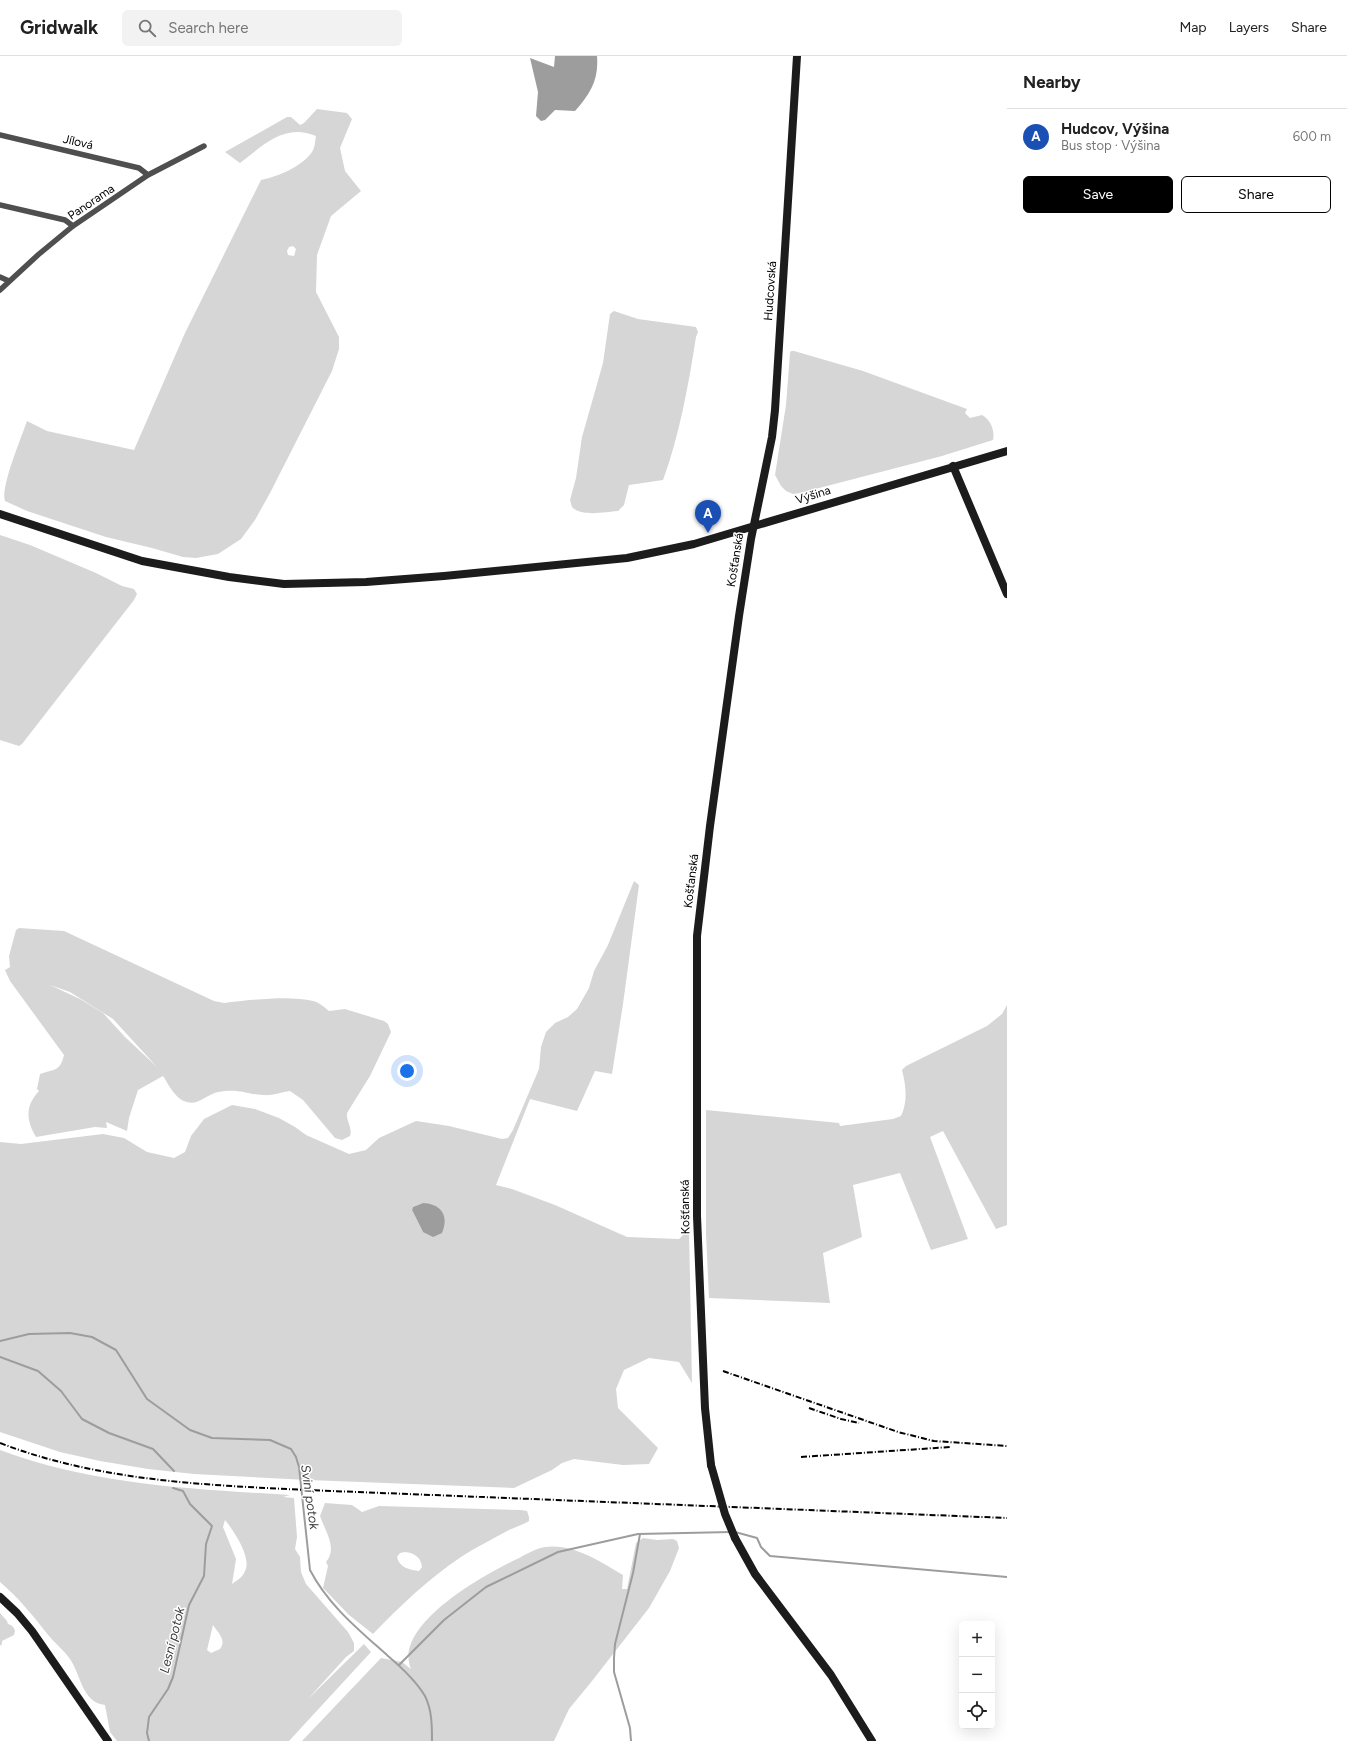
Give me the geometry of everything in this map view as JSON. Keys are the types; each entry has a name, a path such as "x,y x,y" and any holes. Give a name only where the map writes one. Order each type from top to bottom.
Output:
{"street":[{"name":"Hudcovská","path":"753,525 772,437 776,404 797,56"},
{"name":"Jílová","path":"0,135 139,168 148,175"},
{"name":"Panorama","path":"0,290 39,254 73,226 148,175 204,146"},
{"path":"0,205 65,220 73,226"},
{"path":"0,277 9,281"},
{"name":"Výšina","path":"0,514 142,561 229,577 284,584 405,580 621,559 679,548 1007,451"},
{"path":"953,466 1007,594"},
{"name":"Košťanská","path":"753,525 739,616 698,923 696,968 698,1243 706,1421 712,1465 723,1507 735,1538 763,1586 814,1652 843,1693 872,1741"},
{"path":"0,1598 17,1613 32,1631 108,1741"}],"shaded area":[{"path":"555,56 597,56 597,72 589,92 575,111 555,110 545,120 541,121 536,116 538,92 530,58 554,67"},
{"path":"317,109 347,113 352,119 340,148 345,171 361,191 331,216 317,255 316,292 339,337 339,349 332,371 270,493 255,520 241,539 218,554 196,558 183,557 106,537 27,511 5,501 4,494 8,474 27,421 47,431 134,450 185,333 261,180 282,174 302,162 313,150 316,136 294,132 284,134 266,143 240,163 225,152 287,117 291,117 300,125 304,123","holes":["293,246 296,249 294,256 288,255 287,251 289,247"]},
{"path":"614,311 638,319 696,327 698,332 679,428 663,480 629,485 624,505 618,511 587,513 576,510 572,507 570,500 576,478 582,437 603,363 610,314"},
{"path":"791,351 863,371 967,409 965,413 970,418 982,415 992,426 993,440 942,456 800,493 793,494 786,491 781,486 775,475 786,405"},
{"path":"0,535 30,545 96,573 122,586 134,589 137,594 134,600 19,746 0,740"},
{"path":"634,881 639,885 612,1074 595,1071 577,1111 530,1099 496,1185 512,1189 555,1205 627,1237 679,1239 689,1229 692,1383 679,1362 649,1358 624,1370 616,1389 618,1408 658,1448 649,1464 623,1465 574,1459 562,1463 552,1470 514,1488 308,1480 194,1474 148,1469 100,1461 60,1452 0,1432 0,1142 21,1144 103,1134 124,1138 147,1152 174,1158 185,1152 191,1136 204,1119 232,1105 255,1109 279,1118 306,1135 349,1154 366,1150 379,1138 416,1121 449,1126 502,1139 508,1138 513,1130 539,1069 541,1047 546,1032 555,1023 568,1017 577,1009 589,988 594,971 608,945","holes":["423,1203 423,1232 412,1210 413,1207"]},
{"path":"19,928 64,931 214,1001 224,1003 269,999 304,999 318,1003 329,1011 345,1009 384,1021 388,1024 391,1032 370,1076 347,1113 347,1119 351,1130 350,1136 342,1140 335,1138 303,1100 290,1091 266,1095 225,1091 214,1093 199,1101 191,1103 179,1098 163,1076 138,1090 129,1118 127,1131 106,1122 107,1128 95,1127 36,1137 30,1125 28,1113 31,1102 39,1091 37,1089 40,1074 56,1069 61,1064 64,1055 10,981 5,970 10,967 9,956 16,930","holes":["50,985 70,992 113,1019 157,1067 125,1037 103,1013 80,999"]},
{"path":"1007,1005 1007,1225 996,1229 943,1131 930,1137 968,1239 931,1250 900,1173 853,1185 862,1237 823,1253 830,1303 709,1298 706,1234 706,1110 839,1123 840,1126 893,1119 901,1116 905,1105 905,1082 902,1070 906,1066 987,1026 1002,1014"},
{"path":"423,1203 435,1206 442,1212 445,1221 442,1233 433,1237 423,1232 412,1210 413,1207"},
{"path":"0,1450 35,1462 107,1478 180,1487 290,1495 283,1497 294,1498 297,1537 295,1549 300,1557 301,1572 306,1584 348,1632 354,1643 354,1651 346,1657 308,1699 364,1644 371,1652 289,1741 117,1741 110,1732 105,1705 92,1700 84,1689 73,1664 68,1657 20,1601 0,1582","holes":["225,1520 241,1545 247,1566 244,1573 232,1584 236,1559 223,1527","213,1625 223,1643 220,1649 211,1653 207,1650"]},
{"path":"325,1503 352,1505 362,1512 379,1506 521,1510 527,1511 529,1521 479,1546 449,1565 415,1593 373,1634 349,1615 323,1588 328,1566 326,1562 331,1551 331,1545 320,1516","holes":["400,1553 408,1553 419,1558 422,1567 419,1571 402,1566 398,1560 397,1557"]},
{"path":"643,1538 657,1540 673,1539 677,1541 679,1548 670,1571 649,1608 569,1709 554,1741 302,1741 381,1658 402,1662 411,1669 409,1652 415,1635 428,1619 445,1603 484,1576 534,1550 545,1547 566,1548 596,1559 623,1575 622,1589 627,1589 636,1543"},
{"path":"0,1613 15,1631 14,1635 2,1641 0,1646"}],"waterway":[{"name":"Sviní potok","path":"0,1341 29,1334 70,1333 92,1337 116,1350 147,1399 190,1430 212,1438 270,1440 291,1449 296,1457 299,1467 310,1570 317,1583 335,1606 355,1627 403,1670 421,1690 425,1696 430,1712 432,1741"},
{"name":"Lesní potok","path":"0,1357 38,1371 61,1391 82,1419 109,1433 153,1449 174,1471"},
{"name":"Lesní potok","path":"149,1741 147,1733 149,1717 168,1689 173,1677 189,1605 204,1576 206,1544 212,1526 190,1504 183,1491 173,1488"},
{"path":"399,1665 444,1620 486,1587 558,1552 638,1534 731,1532"},
{"path":"735,1532 757,1538 761,1547 770,1556 1007,1577"},
{"path":"631,1741 630,1728 614,1672 614,1658 615,1644 633,1573 640,1534"}],"railway":[{"path":"723,1371 898,1432 934,1441 1007,1446"},
{"path":"809,1408 841,1419 859,1423"},
{"path":"0,1443 37,1456 75,1466 152,1479 229,1486 1007,1518"},
{"path":"801,1457 950,1447"}],"place":[{"name":"Hudcov, Výšina","path":"708,533"}]}
